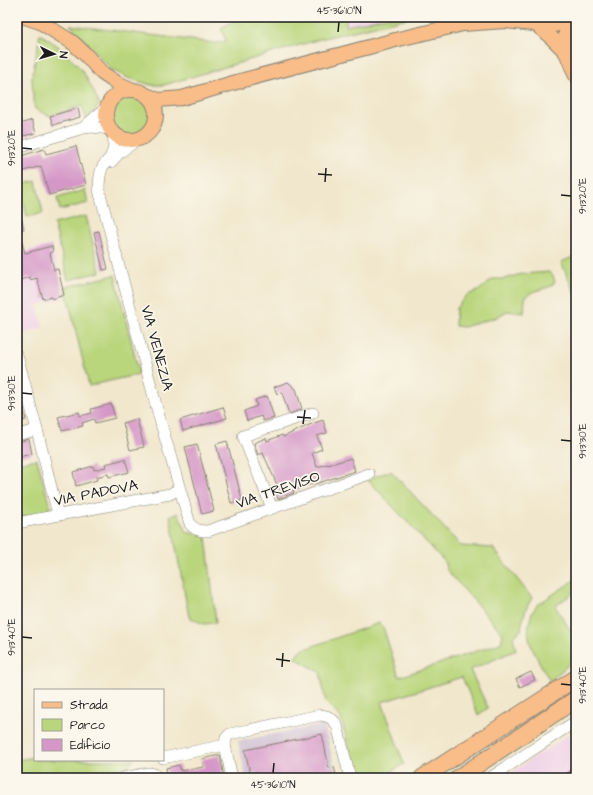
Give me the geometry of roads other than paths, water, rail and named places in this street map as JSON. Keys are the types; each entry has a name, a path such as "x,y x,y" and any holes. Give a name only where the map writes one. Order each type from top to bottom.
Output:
{"highway":[{"path":"562,687 576,666"},
{"path":"422,778 576,678"},
{"path":"458,778 576,699"}],"main road":[{"path":"25,17 40,22 72,42 102,73 117,84 140,91 158,100 182,98 240,81 463,24 482,17"},
{"path":"463,24 505,21 533,22 546,27 560,23 566,17"},
{"path":"566,17 566,52"},
{"path":"533,22 566,52 576,76"},
{"path":"102,73 109,88 109,103 106,118 111,130 116,135 124,139 137,140 142,138 150,132 166,109 182,98"},
{"path":"109,103 114,96 122,91 131,89"},
{"path":"149,96 155,106 155,123"}],"street":[{"path":"83,128 109,103"},
{"path":"17,148 83,128 92,127 111,130"},
{"name":"VIA VENEZIA","path":"111,130 114,139 112,152 103,167 99,180 99,190 179,489 190,524 197,530"},
{"path":"102,170 119,153 137,140"},
{"path":"17,359 37,430 58,515"},
{"path":"272,508 243,436 313,413"},
{"path":"17,435 37,430"},
{"name":"VIA TREVISO","path":"197,530 208,531 369,474"},
{"name":"VIA PADOVA","path":"17,523 170,494 179,489"},
{"path":"232,778 225,745 226,738 230,734 320,715 328,716 333,719 336,725 350,778"},
{"path":"490,778 576,721"},
{"path":"164,758 225,745"},
{"path":"123,778 149,774 154,774 156,778"}]}
